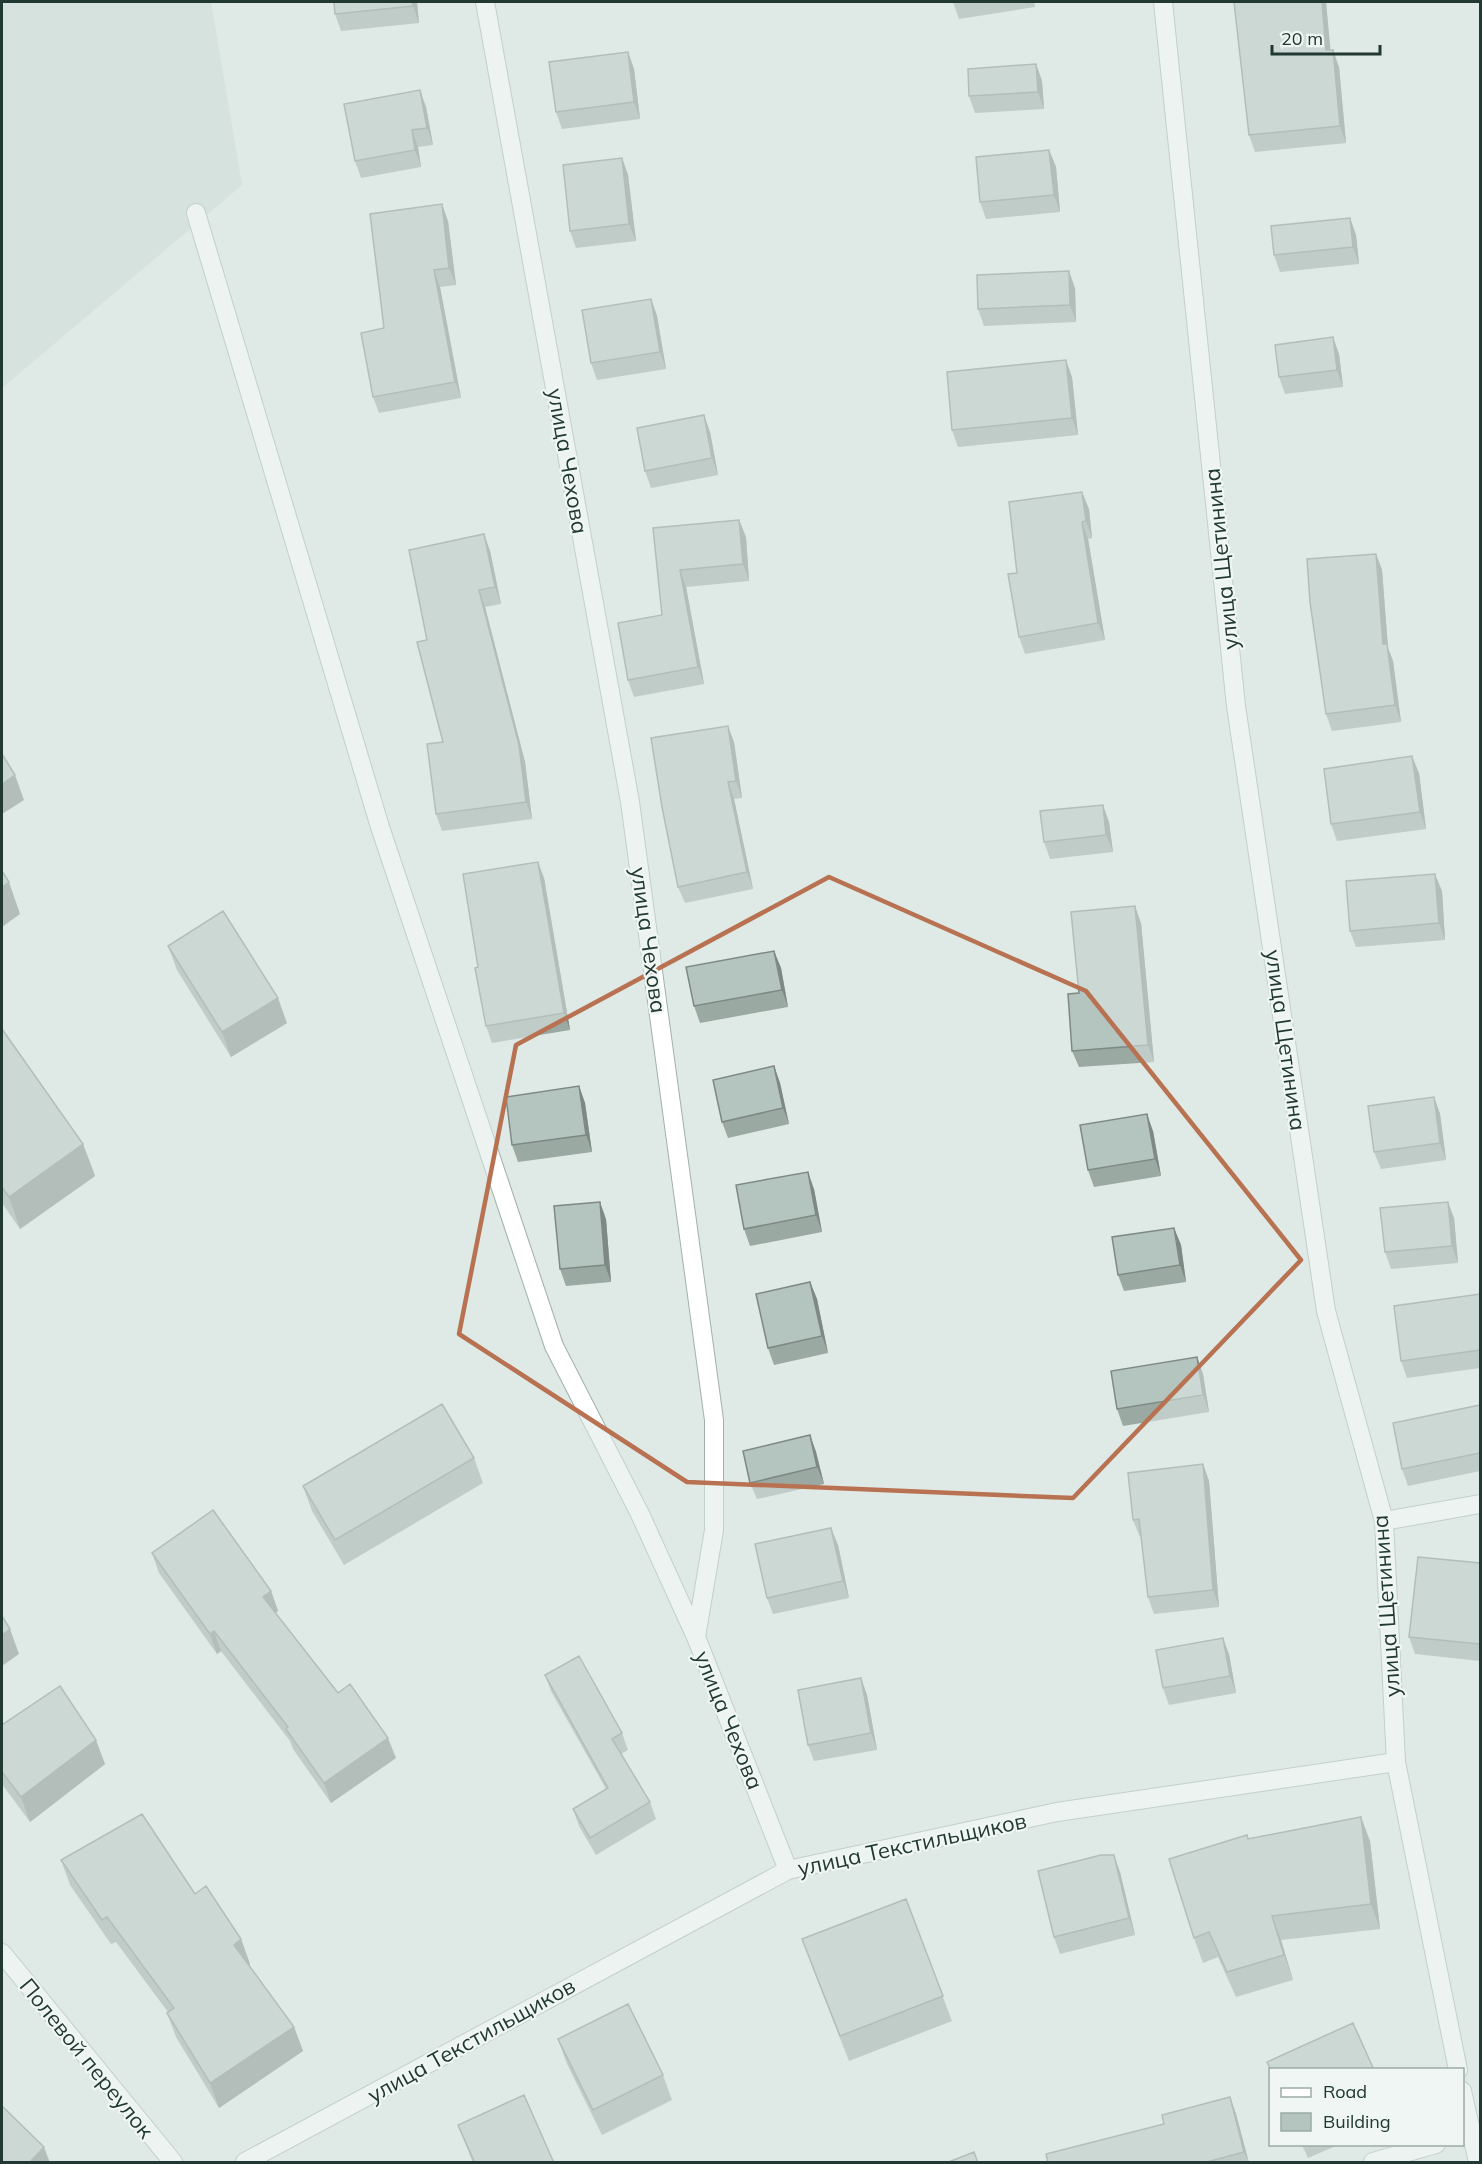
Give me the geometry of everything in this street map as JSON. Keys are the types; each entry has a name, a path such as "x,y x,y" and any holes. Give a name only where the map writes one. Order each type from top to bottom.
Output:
{"street":[{"name":"улица Чехова","path":"485,2 630,801 714,1420 714,1530 696,1637 788,1870"},
{"name":"улица Щетинина","path":"1163,2 1236,706 1326,1311 1384,1521 1396,1762 1458,2068"},
{"path":"196,213 380,827 554,1346 640,1514 696,1637"},
{"path":"1384,1521 1480,1504"},
{"name":"улица Текстильщиков","path":"245,2163 788,1870 1057,1812 1396,1762"},
{"name":"Полевой переулок","path":"2,1953 173,2163"},
{"path":"1464,2109 1467,2136 1478,2163"},
{"path":"1372,2163 1432,2146"}],"highlighted area":[{"path":"829,877 1086,991 1301,1260 1073,1498 687,1482 459,1334 516,1045"}],"shaded area":[{"path":"2,2 211,2 242,185 2,388"}],"building":[{"path":"334,2 412,2 413,6 335,14"},
{"path":"1234,2 1322,2 1326,50 1333,50 1340,126 1249,135"},
{"path":"628,52 634,102 556,112 549,62"},
{"path":"1036,64 1038,92 969,96 968,69"},
{"path":"420,90 427,128 412,130 415,150 355,161 344,104"},
{"path":"1049,150 1054,195 980,202 976,157"},
{"path":"622,158 629,224 570,231 563,165"},
{"path":"442,204 449,268 434,270 455,382 373,397 361,333 384,328 370,214"},
{"path":"1350,218 1353,247 1274,255 1271,226"},
{"path":"1069,271 1070,305 978,309 977,275"},
{"path":"651,299 660,352 591,363 582,310"},
{"path":"1333,337 1337,370 1279,377 1275,345"},
{"path":"1066,360 1072,418 952,430 947,372"},
{"path":"704,415 712,458 645,471 637,428"},
{"path":"1082,492 1086,521 1082,522 1098,623 1019,637 1008,574 1017,573 1009,502"},
{"path":"739,520 743,564 680,570 698,667 628,680 618,623 662,615 653,528"},
{"path":"484,534 495,587 479,590 519,745 526,802 436,814 427,744 443,742 417,642 427,640 409,550"},
{"path":"1376,554 1383,644 1387,644 1395,705 1326,714 1310,602 1307,559"},
{"path":"728,726 736,781 728,782 747,872 678,887 651,738"},
{"path":"2,754 15,775 2,784"},
{"path":"1412,756 1420,812 1331,824 1324,769"},
{"path":"1103,805 1106,835 1044,842 1040,811"},
{"path":"538,862 564,1013 486,1026 475,968 478,967 463,874"},
{"path":"2,871 9,882 2,887"},
{"path":"1435,874 1439,923 1350,931 1346,881"},
{"path":"1135,906 1148,1045 1072,1051 1068,994 1079,993 1071,912"},
{"path":"223,911 278,998 222,1032 168,946"},
{"path":"774,951 782,990 694,1006 686,967"},
{"path":"2,1029 83,1144 9,1197 2,1187"},
{"path":"774,1066 783,1108 722,1122 713,1080"},
{"path":"579,1086 586,1135 512,1145 506,1097"},
{"path":"1434,1097 1440,1143 1374,1152 1368,1106"},
{"path":"1147,1114 1155,1159 1088,1170 1080,1125"},
{"path":"808,1172 816,1215 744,1229 736,1185"},
{"path":"600,1202 605,1265 560,1269 554,1206"},
{"path":"1448,1202 1452,1246 1385,1252 1380,1208"},
{"path":"1174,1228 1180,1265 1118,1275 1112,1237"},
{"path":"810,1282 822,1336 768,1348 756,1294"},
{"path":"1480,1294 1480,1350 1401,1361 1394,1306"},
{"path":"1197,1357 1203,1395 1117,1409 1111,1371"},
{"path":"442,1404 474,1458 335,1540 303,1486"},
{"path":"1480,1405 1480,1453 1402,1469 1393,1423"},
{"path":"810,1435 817,1467 750,1483 743,1451"},
{"path":"1203,1464 1213,1590 1148,1597 1139,1519 1133,1520 1128,1473"},
{"path":"213,1510 271,1591 263,1597 338,1693 350,1684 388,1738 324,1783 286,1729 288,1727 214,1631 210,1634 152,1553"},
{"path":"831,1528 843,1581 767,1598 755,1544"},
{"path":"1418,1557 1480,1563 1480,1644 1409,1637"},
{"path":"2,1616 10,1629 2,1635"},
{"path":"1223,1638 1230,1676 1163,1688 1156,1650"},
{"path":"579,1656 622,1733 612,1739 650,1802 590,1838 573,1809 608,1788 545,1675"},
{"path":"861,1678 871,1733 808,1745 798,1690"},
{"path":"60,1686 96,1740 21,1797 2,1772 2,1725"},
{"path":"142,1814 195,1894 206,1886 241,1939 234,1945 294,2027 210,2083 167,2013 174,2008 107,1917 102,1920 61,1860"},
{"path":"1361,1817 1371,1904 1272,1916 1284,1955 1227,1972 1209,1932 1194,1938 1169,1859 1247,1835 1248,1839"},
{"path":"1101,1855 1114,1855 1129,1918 1054,1937 1038,1871"},
{"path":"906,1899 943,1996 840,2036 802,1939"},
{"path":"628,2004 663,2075 593,2110 558,2039"},
{"path":"1353,2023 1373,2068 1270,2068 1267,2062"},
{"path":"524,2095 554,2163 475,2163 458,2125"},
{"path":"1230,2097 1244,2152 1203,2163 1048,2163 1046,2154 1164,2124 1162,2115"},
{"path":"2,2106 44,2147 29,2163 2,2163"},
{"path":"974,2152 978,2163 946,2163"}]}
